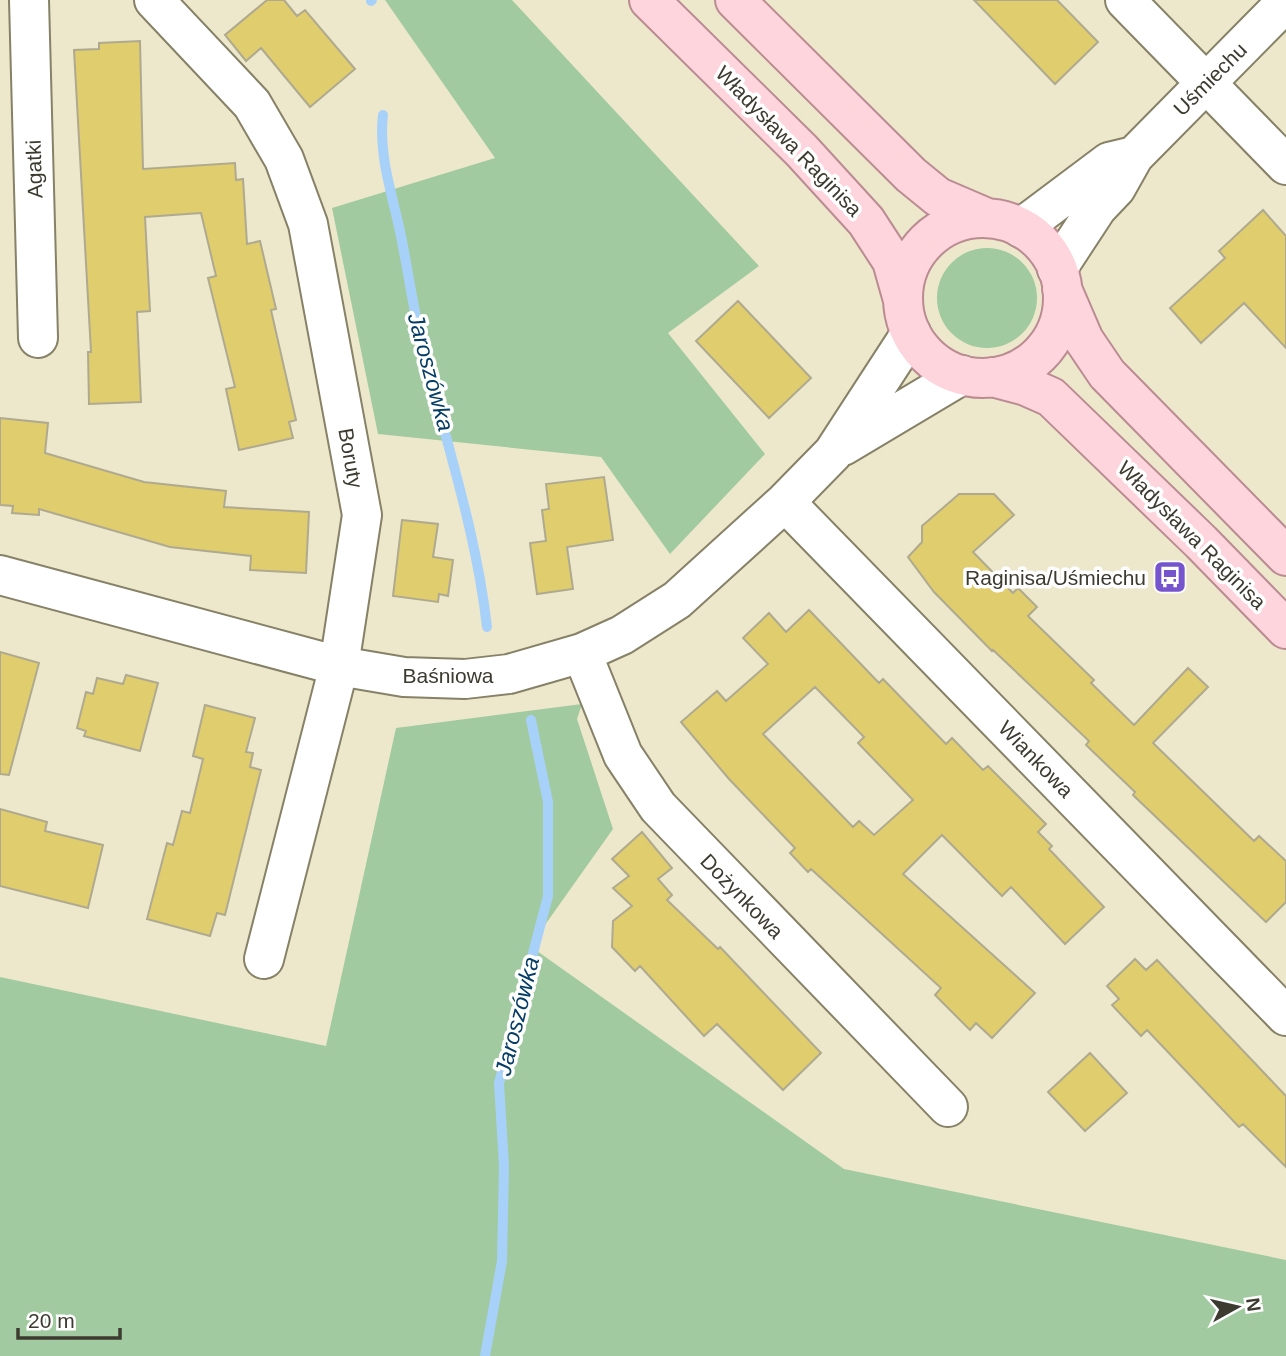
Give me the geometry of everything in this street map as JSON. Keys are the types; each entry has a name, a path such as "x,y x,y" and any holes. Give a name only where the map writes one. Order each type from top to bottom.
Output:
{"main road":[{"name":"Władysława Raginisa","path":"649,0 802,151 866,221 892,261 907,316"},
{"path":"735,0 911,175 938,197 1004,223 1048,252 1084,340 1107,374 1286,556"},
{"path":"1004,223 950,224 927,240 911,263 907,316 924,351 941,366 977,376 1026,365 1051,340 1062,307 1059,279"},
{"name":"Władysława Raginisa","path":"977,376 1026,386 1051,397 1202,542 1286,629"}],"street":[{"name":"Agatki","path":"29,0 38,338"},
{"name":"Boruty","path":"155,0 253,104 284,159 308,223 362,515 339,666 264,958"},
{"path":"1125,0 1286,165"},
{"name":"Uśmiechu","path":"1059,279 1097,208 1116,188 1134,156 1286,2"},
{"name":"Uśmiechu","path":"1004,223 1109,162 1134,156"},
{"name":"Baśniowa","path":"0,575 339,666 404,677 466,679 509,674 582,653 622,635 677,600 785,502 833,453 907,316"},
{"name":"Baśniowa","path":"833,453 977,376"},
{"name":"Wiankowa","path":"785,502 1286,1016"},
{"name":"Dożynkowa","path":"582,653 623,755 658,807 948,1107"}],"green space":[{"path":"385,0 512,0 759,266 668,333 765,454 670,554 601,457 378,434 332,208 495,158"},
{"path":"987,248 1006,252 1022,263 1033,279 1037,298 1033,317 1022,333 1006,344 987,348 968,344 952,333 941,317 937,298 941,279 952,263 968,252"},
{"path":"582,704 577,719 613,829 530,946 844,1169 1286,1260 1286,1356 0,1356 0,977 326,1046 396,728"}],"building":[{"path":"267,0 284,0 297,16 305,10 355,69 310,107 261,48 246,61 225,35"},
{"path":"974,0 1057,0 1098,42 1055,84"},
{"path":"140,41 143,169 235,163 236,180 243,179 247,244 260,241 276,309 271,310 296,420 289,422 293,438 239,450 226,389 235,387 208,278 216,276 201,213 145,217 150,311 137,312 141,402 89,404 88,352 91,352 74,50 99,49 99,43"},
{"path":"1263,210 1286,236 1286,348 1244,303 1201,343 1170,308 1225,258 1219,251"},
{"path":"738,301 811,378 769,418 696,341"},
{"path":"0,418 48,423 45,453 144,482 226,491 224,507 309,512 306,573 250,570 251,556 170,547 39,509 39,515 12,513 13,506 0,505"},
{"path":"604,477 613,540 567,547 573,589 537,594 530,543 546,541 542,510 549,509 546,484"},
{"path":"959,494 994,494 1014,515 973,552 1013,593 1018,588 1037,607 1028,616 1094,680 1091,683 1134,725 1188,668 1208,687 1153,743 1254,841 1259,836 1286,861 1286,902 1266,922 1133,795 1135,792 1086,745 1089,741 992,651 934,592 908,557 922,542 922,526"},
{"path":"402,520 438,524 433,557 453,560 448,596 439,594 438,602 393,596"},
{"path":"809,610 879,683 883,679 946,744 952,738 983,770 988,766 1046,824 1038,832 1052,846 1049,849 1104,907 1065,944 1011,887 1002,896 942,835 903,874 1035,993 992,1038 976,1023 970,1030 935,995 941,988 811,869 808,872 790,853 795,848 729,779 681,722 717,691 726,701 768,664 743,638 769,613 786,632","holes":["815,687 864,737 858,743 913,800 874,835 859,821 853,827 763,734"]},
{"path":"0,652 39,663 9,775 0,774"},
{"path":"126,675 158,683 140,751 84,736 86,731 77,728 86,692 93,694 97,678 123,684"},
{"path":"205,705 255,718 246,752 253,753 250,767 261,770 225,915 217,913 210,936 147,919 167,843 173,845 182,811 190,813 203,759 193,756"},
{"path":"0,809 47,822 45,831 103,845 88,908 0,886"},
{"path":"642,832 672,868 658,879 672,895 667,900 718,949 720,947 821,1053 783,1090 717,1024 704,1036 640,966 635,971 612,947 613,921 632,906 613,888 629,876 612,859"},
{"path":"1135,959 1146,970 1157,960 1286,1096 1286,1167 1243,1124 1239,1127 1147,1030 1141,1036 1112,1005 1119,999 1107,986"},
{"path":"1090,1053 1127,1093 1085,1131 1048,1092"}],"waterway":[{"name":"Jaroszówka","path":"383,115 387,176 421,341 475,554 487,627"},
{"name":"Jaroszówka","path":"485,1356 502,1261 504,1166 499,1083 548,896 548,802 531,720"}],"place":[{"name":"Raginisa/Uśmiechu","path":"1170,577"}]}
